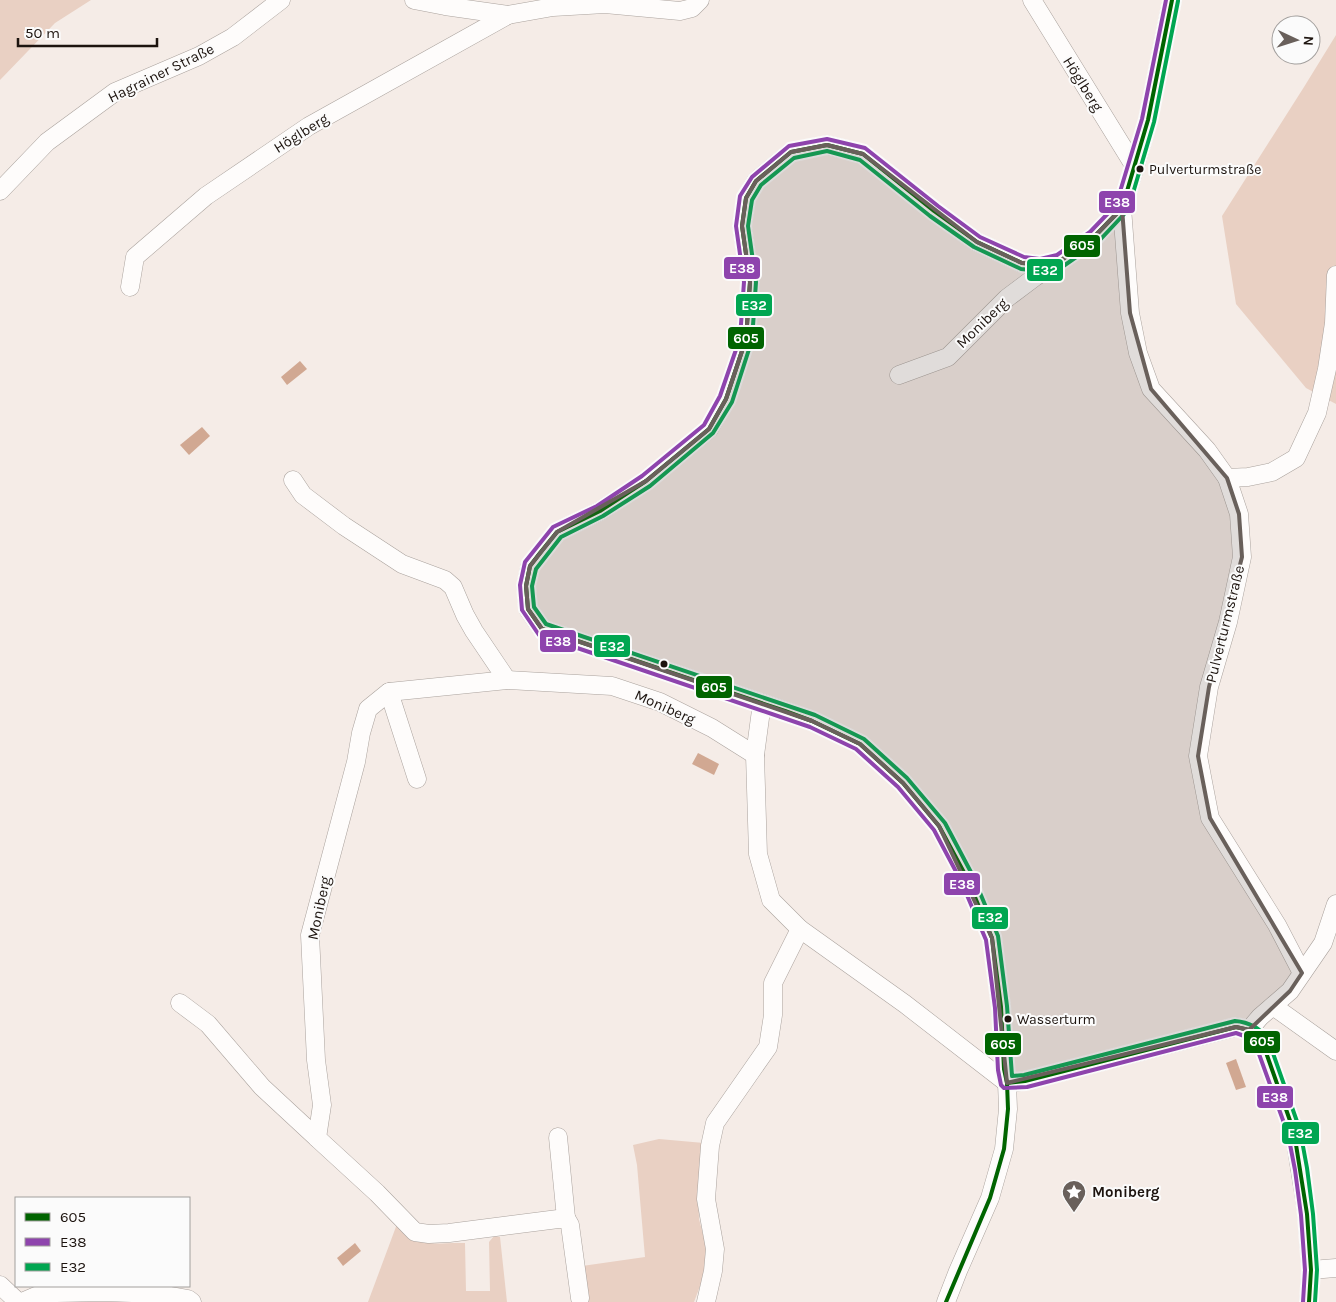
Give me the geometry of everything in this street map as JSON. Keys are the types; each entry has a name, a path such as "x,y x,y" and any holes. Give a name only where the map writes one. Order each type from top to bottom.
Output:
{"street":[{"name":"Hagrainer Straße","path":"0,191 47,142 115,92 199,56 233,37 281,0"},
{"name":"Höglberg","path":"414,0 508,15 553,7 605,4 680,11 692,8 700,0"},
{"name":"Höglberg","path":"1032,0 1135,167"},
{"name":"Pulverturmstraße","path":"1172,0 1148,120 1122,208 1130,313 1138,353 1151,389 1206,450 1228,478 1239,514 1242,557 1228,622 1208,687 1198,756 1210,818 1277,925 1302,973"},
{"name":"Höglberg","path":"130,287 135,257 206,196 309,126 508,15"},
{"name":"Moniberg","path":"946,1302 992,1190 1004,1148 1008,1109 1001,1007 992,938 967,878 940,826 903,782 860,744 812,721 542,628 528,610 526,586 530,566 557,532 600,511 646,481 709,429 726,399 746,339 750,282 742,226 746,198 756,180 792,152 827,145 863,154 934,211 977,242 1022,263 1040,265 1060,261"},
{"name":"Moniberg","path":"899,375 948,357 1007,298 1094,237 1122,208"},
{"path":"1228,478 1248,477 1272,472 1296,458 1317,413 1327,369 1334,323 1336,275"},
{"path":"293,480 303,495 344,526 402,564 445,580 453,587 474,631 507,680"},
{"name":"Moniberg","path":"317,1138 322,1105 316,1060 310,935 356,762 361,733 368,709 389,692 507,680 612,686 660,702 712,728 756,755"},
{"path":"389,692 417,779"},
{"path":"762,703 756,755 758,854 771,900 800,929 905,1004 1007,1083 1025,1081 1236,1027 1249,1030 1262,1041 1294,1132 1307,1214 1311,1270 1309,1302"},
{"path":"1249,1030 1260,1017 1290,991 1323,943 1336,904"},
{"path":"706,1302 713,1271 715,1249 706,1199 710,1146 715,1123 768,1047 773,1015 773,983 800,929"},
{"path":"180,1003 208,1024 262,1087 377,1193 415,1232 429,1234 449,1233 566,1218"},
{"path":"1273,1006 1336,1051"},
{"path":"558,1137 566,1218 570,1225 580,1298"},
{"path":"1311,1270 1336,1268"},
{"path":"0,1285 18,1302"},
{"path":"22,1302 36,1296 56,1293 104,1292 160,1294 188,1299 192,1302"}],"highlighted area":[{"path":"827,145 863,154 977,242 1022,263 1060,261 1094,237 1122,208 1130,313 1151,389 1227,478 1239,514 1242,557 1209,687 1198,756 1210,818 1302,973 1290,991 1249,1030 1236,1027 1007,1083 992,938 939,826 903,783 860,744 812,721 542,629 528,609 526,586 530,566 557,532 646,481 709,429 726,399 746,339 750,282 742,226 746,198 756,181 791,152"}],"shaded area":[{"path":"0,0 91,0 55,23 0,80"},
{"path":"1336,35 1336,404 1306,388 1236,304 1222,216 1318,65 1321,65 1321,59"},
{"path":"300,361 307,369 287,385 281,377"},
{"path":"202,427 210,436 189,455 180,445"},
{"path":"698,753 719,764 714,775 692,764"},
{"path":"1236,1059 1246,1087 1236,1090 1226,1063"},
{"path":"659,1139 704,1143 698,1184 699,1219 706,1246 705,1273 694,1302 585,1302 582,1266 645,1257 637,1165 633,1145"},
{"path":"397,1224 413,1238 420,1241 428,1243 465,1243 466,1291 490,1291 489,1242 494,1236 500,1237 507,1302 368,1302"},
{"path":"355,1243 361,1251 343,1266 337,1258"}],"transit line":[{"name":"E38","path":"1166,0 1142,119 1116,205 1090,232 1057,255 1040,259 1024,257 980,237 865,148 827,139 789,146 752,177 740,196 736,226 744,282 740,338 720,396 704,425 642,476 597,506 553,527 525,562 520,585 522,610 539,635 810,727 856,749 898,787 934,830 961,881 986,940 995,1008 998,1070 1001,1085 1004,1088 1027,1087 1236,1033 1247,1037 1255,1043 1288,1134 1295,1170 1305,1270 1303,1302"},
{"name":"605","path":"946,1302 990,1198 1004,1149 1008,1109 1001,1007 992,938 967,878 939,826 903,783 860,744 812,721 785,711 542,629 528,609 526,586 530,566 557,532 600,511 646,481 709,429 726,399 746,339 750,282 742,226 746,198 756,181 791,152 827,145 863,154 934,211 977,242 1022,263 1040,265 1060,261 1094,237 1122,208 1148,120 1172,0"},
{"name":"E32","path":"1178,1 1154,122 1128,210 1098,242 1062,267 1041,271 1021,269 974,247 930,216 860,160 827,151 794,158 761,185 752,200 748,226 756,282 752,340 732,402 713,433 650,486 603,516 561,537 536,569 532,586 534,607 546,624 815,715 864,739 907,778 945,823 973,876 998,936 1007,1006 1012,1076 1024,1075 1235,1021 1249,1024 1261,1032 1268,1039 1300,1130 1313,1214 1317,1270 1315,1302"},
{"name":"605","path":"1007,1083 1025,1081 1236,1027 1249,1030 1262,1041 1294,1132 1307,1214 1311,1270 1309,1302"}],"place":[{"name":"Pulverturmstraße","path":"1140,169"},
{"name":"Wasserturm","path":"1008,1019"},
{"name":"Moniberg","path":"1074,1213"}]}
